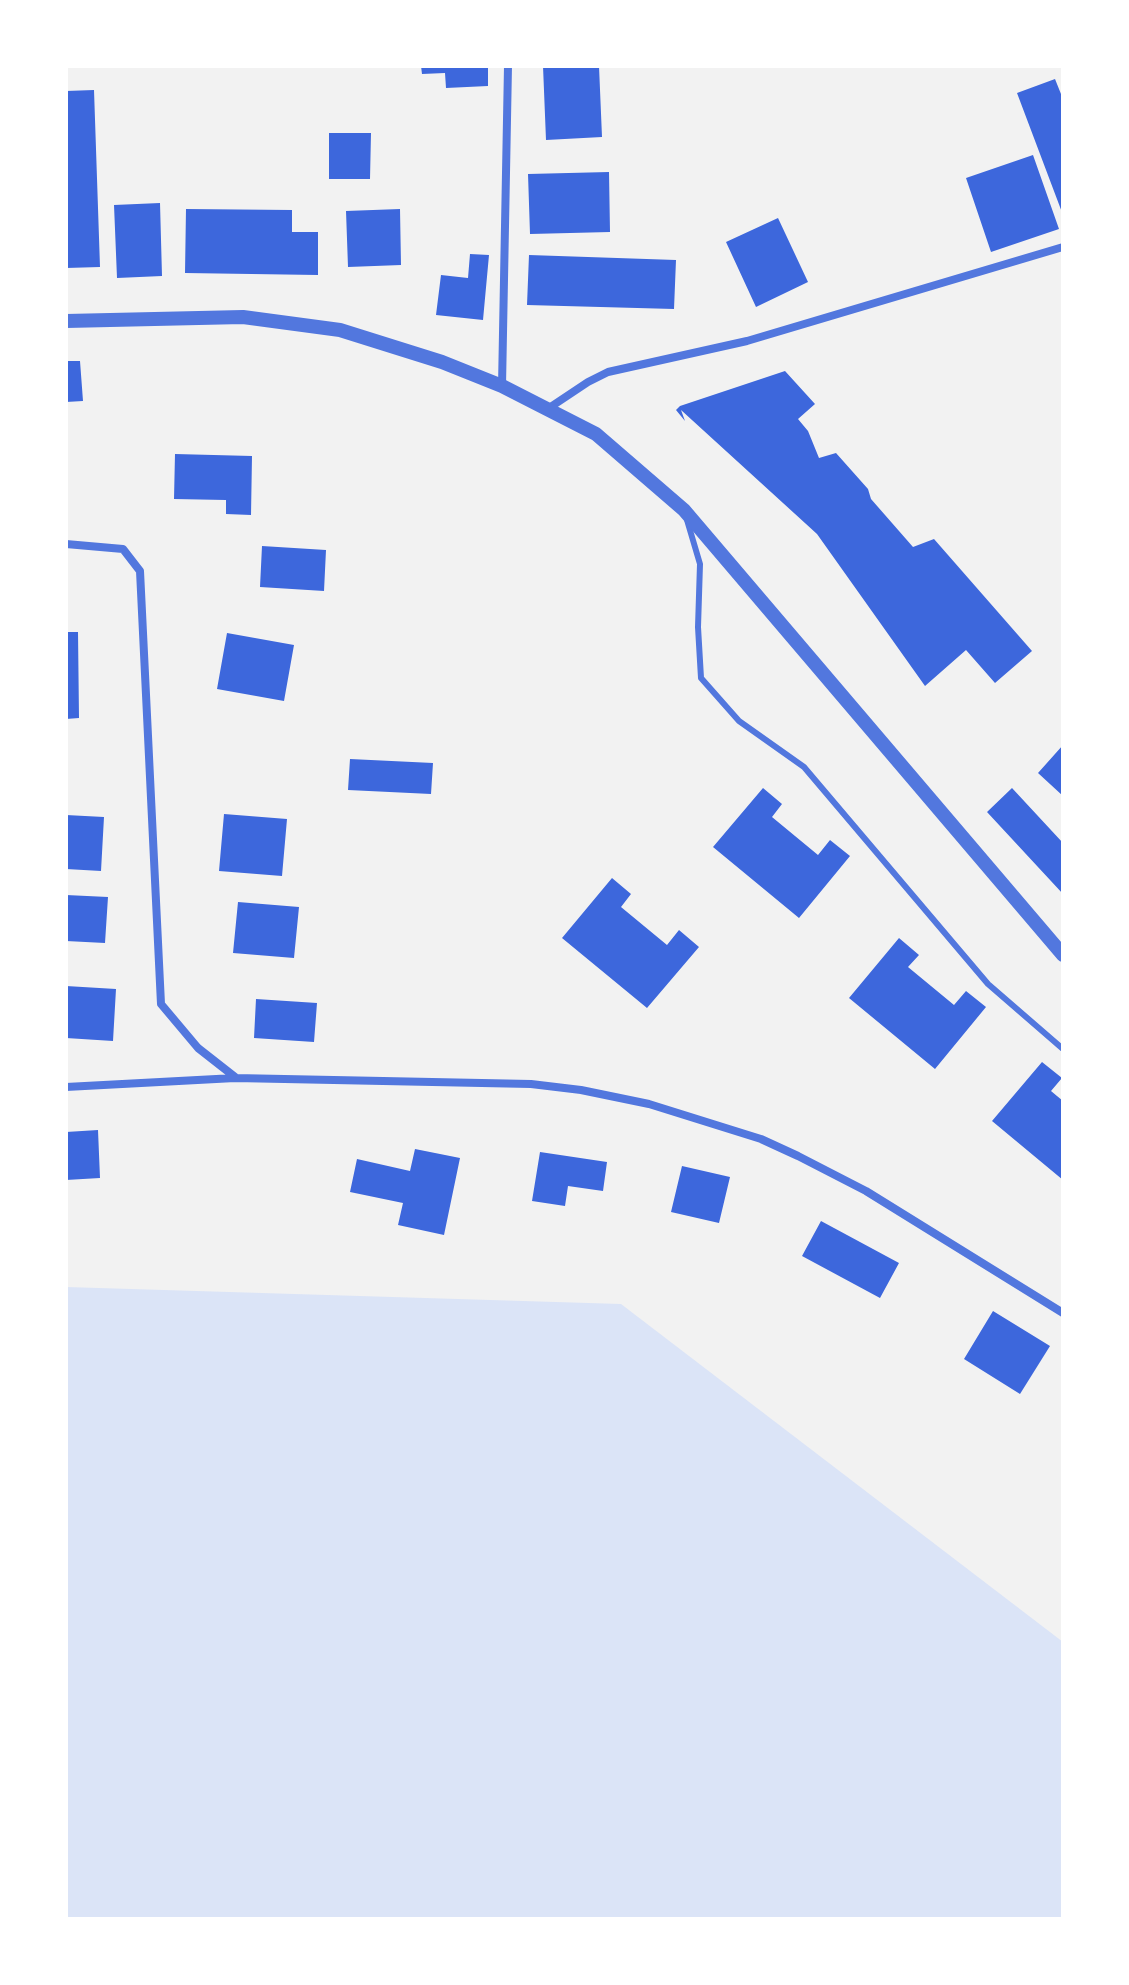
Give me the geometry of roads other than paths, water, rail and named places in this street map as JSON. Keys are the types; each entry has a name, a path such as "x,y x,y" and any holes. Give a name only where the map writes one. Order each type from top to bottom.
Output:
{"street":[{"path":"502,386 508,66"},
{"path":"549,408 608,372 747,341 1063,247"},
{"path":"66,321 243,317 340,330 442,362 502,386 596,434 684,510 1063,955"},
{"path":"66,544 123,549 140,571 161,1004 198,1048 235,1078"},
{"path":"66,1087 235,1078 531,1084 581,1090 649,1104 761,1139 798,1156 866,1191 1063,1313"}],"lane":[{"path":"684,510 700,564 698,627 701,678 739,721 804,767 988,984 1063,1049"}]}
